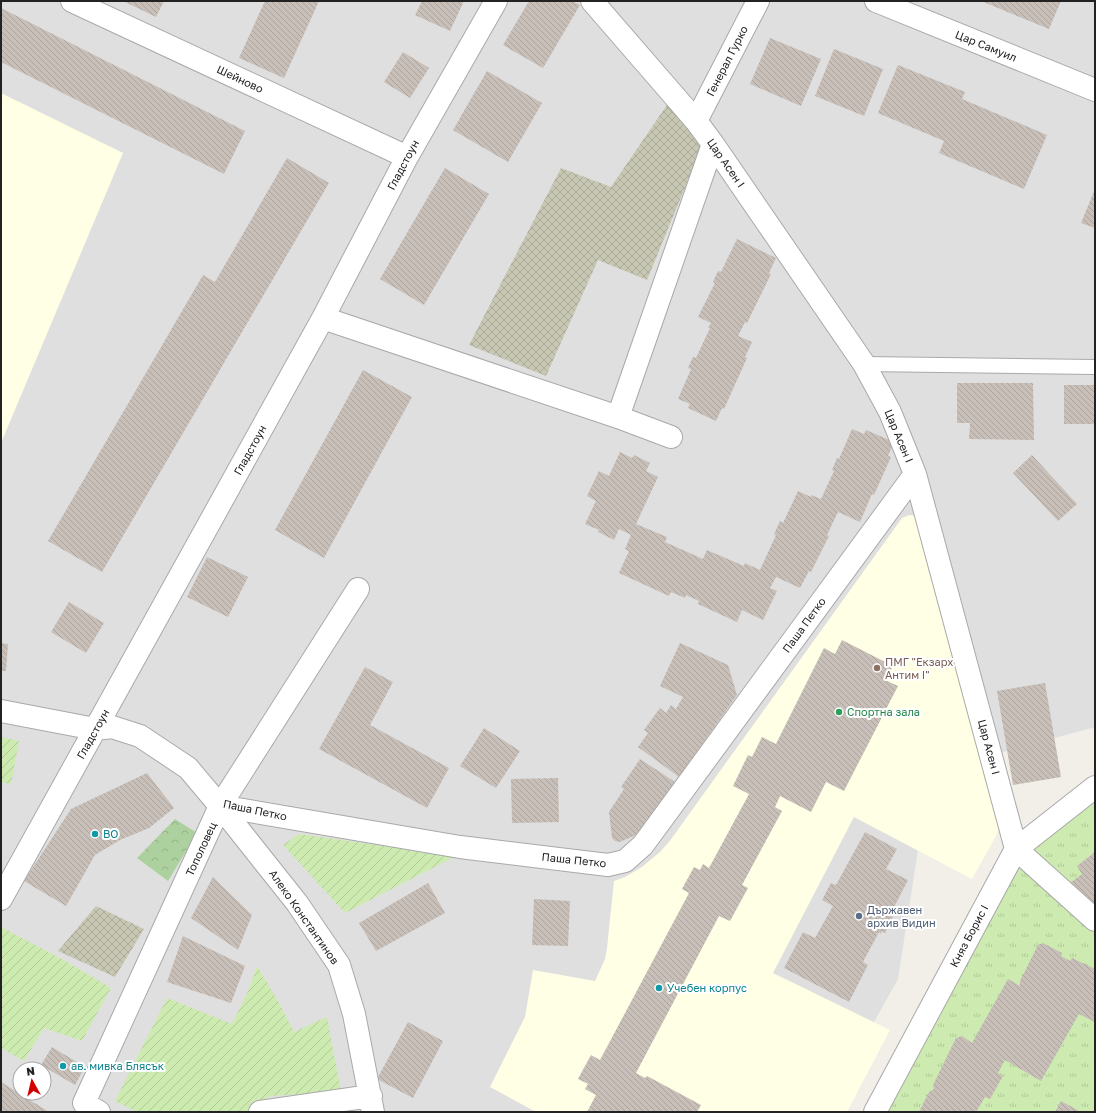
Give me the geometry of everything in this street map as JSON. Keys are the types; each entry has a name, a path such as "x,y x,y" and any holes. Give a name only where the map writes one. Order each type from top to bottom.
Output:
{"street":[{"name":"Шейново","path":"72,1 407,157"},
{"name":"Гладстоун","path":"1,899 323,318 407,157 496,1"},
{"name":"Цар Асен I","path":"592,1 696,122 713,144 864,364 890,412 915,474 1016,849"},
{"name":"Генерал Гурко","path":"696,122 758,1"},
{"name":"Цар Самуил","path":"876,1 1095,90"},
{"path":"618,417 713,144"},
{"path":"323,318 618,417 671,437"},
{"name":"Паша Петко","path":"1,711 95,729 112,727 140,736 188,768 220,806 460,847 608,865 625,861 643,845 915,474"},
{"name":"Тополовец","path":"92,1108 220,806 358,589"},
{"name":"Княз Борис I","path":"875,1112 1016,849 1095,787"},
{"name":"Алеко Константинов","path":"220,806 297,903 339,965 354,1014 372,1104"},
{"path":"1016,849 1095,920"},
{"path":"260,1112 372,1104"}],"lane":[{"path":"864,364 1095,367"}],"shaded area":[{"path":"1,1 1095,1 1095,727 930,772 898,979 824,1112 1,1112"},
{"path":"1,93 123,153 1,443"},
{"path":"669,102 704,141 647,280 598,260 546,376 469,345 561,168 611,187"},
{"name":"ПМГ \"Екзарх Антим I\"","path":"909,515 918,516 1000,822 997,834 972,879 854,817 773,973 890,1030 847,1112 536,1112 490,1087 525,1017 533,970 595,981 605,959 614,881 625,877 642,867 660,852 669,842 902,518"},
{"path":"96,906 144,929 115,977 58,951"}],"green space":[{"path":"1,737 19,741 11,784 1,782"},
{"path":"1095,787 1095,1112 875,1112 1016,849"},
{"path":"175,819 197,833 168,881 137,858"},
{"path":"299,834 456,856 345,913 283,845"},
{"path":"1,927 62,959 111,988 82,1041 44,1028 24,1061 1,1048"},
{"path":"257,966 278,1001 294,1032 327,1017 341,1092 270,1096 250,1112 137,1112 115,1101 167,998 232,1024 249,989"}],"building":[{"path":"123,1 164,1 156,17"},
{"path":"265,1 319,1 284,78 239,58"},
{"path":"422,1 464,1 450,31 415,15"},
{"path":"529,1 572,1 580,5 543,68 503,45"},
{"path":"981,1 1061,1 1049,29"},
{"path":"1,8 245,131 224,174 1,62"},
{"path":"770,38 821,59 801,106 750,84"},
{"path":"834,49 883,69 864,116 815,96"},
{"path":"403,52 429,68 410,98 384,82"},
{"path":"898,65 965,92 962,99 1047,135 1024,189 939,153 944,141 878,113"},
{"path":"487,71 542,103 508,162 453,130"},
{"path":"287,158 329,183 102,572 48,541 203,275 215,282"},
{"path":"445,168 489,194 424,305 380,279"},
{"path":"1095,189 1095,228 1081,223"},
{"path":"737,239 776,258 769,273 771,274 747,323 745,322 738,336 752,342 745,357 747,358 724,409 722,408 716,421 688,408 690,404 678,399 691,369 688,368 693,357 696,358 710,328 708,328 711,323 698,317 715,283 713,282 718,271 721,272"},
{"path":"363,370 412,397 324,558 275,530"},
{"path":"957,383 1033,383 1034,440 969,439 970,423 957,423"},
{"path":"1064,385 1095,385 1095,424 1064,424"},
{"path":"852,429 864,434 866,430 894,442 888,456 891,457 874,495 872,494 860,522 838,512 827,535 829,536 811,572 809,571 800,588 776,577 770,588 777,591 763,620 742,610 737,622 698,604 699,601 686,595 685,598 671,592 669,596 619,573 629,551 625,549 631,535 619,529 614,540 598,532 599,530 585,524 596,501 587,496 599,471 609,476 620,452 632,458 634,455 650,463 646,471 658,477 636,524 667,537 665,542 703,559 707,550 744,566 745,563 760,570 776,535 774,534 780,521 783,523 798,491 811,497 811,495 821,499 834,471 832,470 837,458 839,459"},
{"path":"1032,455 1077,504 1058,521 1013,473"},
{"path":"207,557 248,577 228,617 187,597"},
{"path":"69,602 104,623 86,653 51,632"},
{"path":"842,640 893,666 885,680 898,686 844,791 826,782 811,812 780,796 775,807 782,811 742,885 748,888 730,921 719,916 636,1073 645,1078 647,1076 701,1105 697,1112 587,1112 596,1095 585,1089 588,1084 578,1079 591,1055 600,1060 689,893 682,889 694,867 700,870 703,864 709,868 749,794 733,786 748,755 752,757 762,737 776,744 824,648 835,654"},
{"path":"1,643 8,644 6,671 1,671"},
{"path":"680,643 728,665 737,695 679,777 638,747 648,733 644,730 660,708 666,713 671,705 676,709 683,697 660,686"},
{"path":"365,667 393,682 370,725 449,768 427,808 319,749"},
{"path":"1045,683 1061,777 1013,785 997,691"},
{"path":"484,728 520,751 496,788 460,766"},
{"path":"640,759 678,784 645,827 636,835 620,842 615,841 612,838 609,812 624,789 621,787"},
{"name":"ВО","path":"147,773 174,808 149,828 120,840 95,855 66,906 24,881 71,809"},
{"path":"558,778 559,822 512,823 511,779"},
{"name":"Държавен архив Видин","path":"865,832 897,849 886,869 908,880 890,915 893,917 885,933 882,931 881,934 879,932 863,962 868,965 849,1002 784,968 803,932 815,938 833,906 822,900 831,883 836,885"},
{"path":"1095,852 1095,913 1066,886 1082,874 1077,866"},
{"path":"213,877 252,915 238,950 191,918"},
{"path":"428,883 445,913 376,951 359,923"},
{"path":"534,899 570,901 568,946 532,945"},
{"path":"183,936 245,966 231,1003 167,982"},
{"path":"1043,943 1062,953 1061,956 1070,961 1072,958 1095,969 1095,1022 1079,1014 1041,1081 1005,1060 998,1073 1003,1076 990,1099 985,1097 976,1112 919,1112 929,1092 934,1089 933,1085 956,1038 962,1036 972,1043 1008,979 1020,986 1020,981 1038,945"},
{"path":"408,1022 443,1041 413,1098 377,1079"},
{"name":"ав. мивка Блясък","path":"52,1047 85,1067 75,1085 52,1071 52,1061 43,1061"},
{"path":"1,1082 12,1089 12,1101 31,1101 49,1112 1,1112"},
{"path":"1061,1101 1081,1112 1055,1112"}],"place":[{"name":"ПМГ \"Екзарх Антим I\"","path":"877,668"},
{"name":"Спортна зала","path":"839,712"},
{"name":"ВО","path":"95,834"},
{"name":"Държавен архив Видин","path":"859,916"},
{"name":"Учебен корпус","path":"659,988"},
{"name":"ав. мивка Блясък","path":"63,1066"}]}
